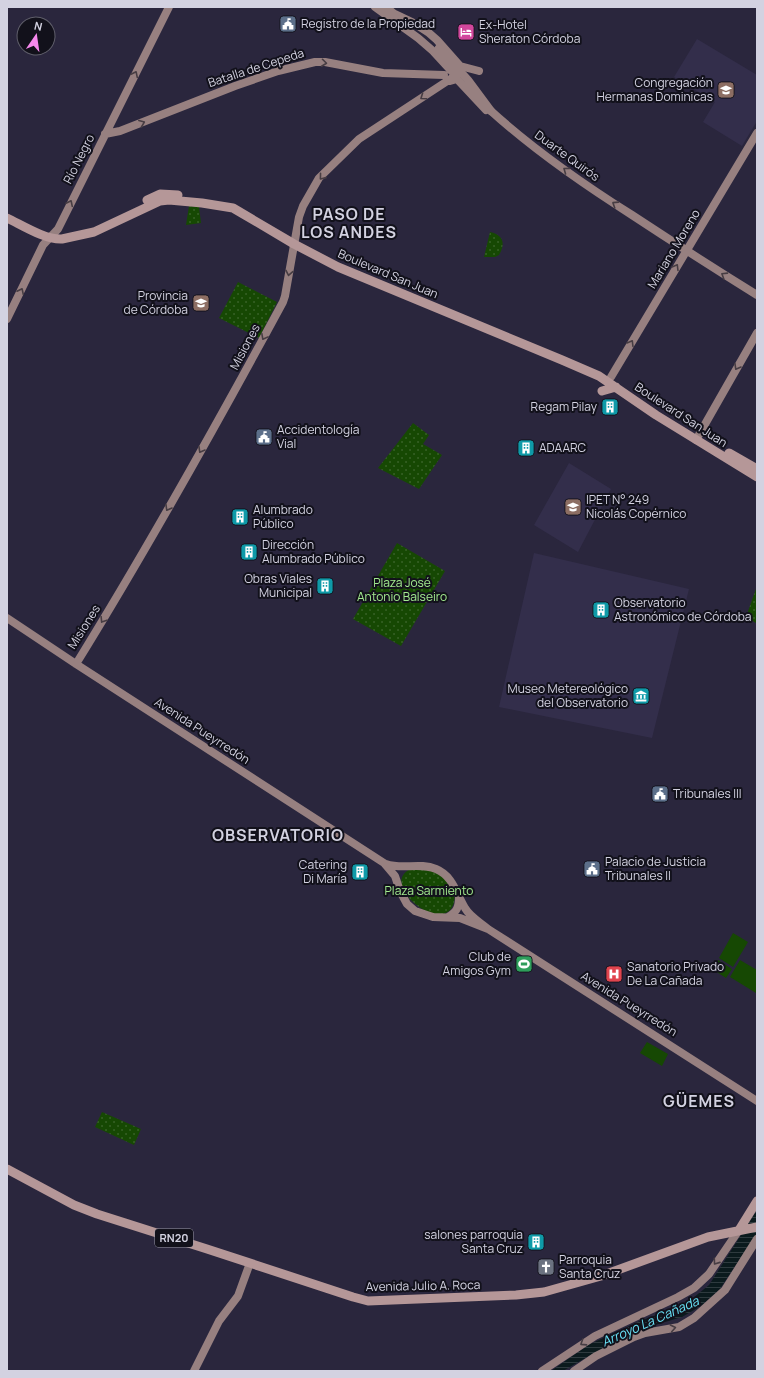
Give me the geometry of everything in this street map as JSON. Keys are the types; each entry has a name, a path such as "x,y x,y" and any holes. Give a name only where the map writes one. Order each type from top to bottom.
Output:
{"main road":[{"name":"Río Negro","path":"7,319 43,245 58,229 169,7"},
{"path":"375,7 418,38 433,51 490,113 506,125"},
{"name":"Duarte Quirós","path":"386,7 439,48 468,80 491,111 527,142 597,193 757,295"},
{"path":"393,13 412,22 429,33 460,66 480,71"},
{"path":"440,60 444,67 444,80"},
{"path":"454,60 459,70 457,77"},
{"name":"Batalla de Cepeda","path":"105,134 120,132 235,86 278,71 314,62 325,62 383,73 444,80"},
{"path":"457,77 469,76 506,125"},
{"name":"Misiones","path":"76,664 130,574 238,385 283,302 301,211 320,178 364,136 402,111 444,80 457,77"},
{"name":"Mariano Moreno","path":"611,377 757,133"},
{"name":"Boulevard San Juan","path":"51,237 62,239 89,234 155,202 169,200 233,208 295,241 346,265 517,334 611,377 757,476"},
{"path":"7,218 51,237"},
{"name":"Boulevard San Juan","path":"295,241 338,267 599,376 698,437 757,469"},
{"path":"698,437 757,333"},
{"path":"602,391 616,387"},
{"name":"Avenida Pueyrredón","path":"7,618 384,863 392,871 399,884 402,896 415,911 433,917 448,917 467,920 488,929"},
{"name":"Avenida Pueyrredón","path":"384,863 394,866 424,866 442,872 450,880 456,889 458,896 470,914 488,929 757,1101"},
{"path":"399,884 401,874 410,867"},
{"path":"448,917 457,909 459,902 458,896"},
{"name":"Avenida Julio A. Roca","path":"7,1169 74,1205 97,1214 353,1297 368,1300 516,1295 554,1290 601,1276 708,1237 757,1227"},
{"path":"542,1371 594,1336 694,1288 708,1274 757,1202"},
{"path":"574,1371 596,1356 634,1337 645,1333 679,1327 694,1318 725,1290 757,1239"},
{"path":"194,1371 219,1321 238,1296 250,1263"}],"shaded area":[{"name":"Congregación Hermanas Dominicas","path":"697,39 757,75 757,121 742,146 703,122 715,102 674,77"},
{"name":"IPET N° 249 Nicolás Copérnico","path":"569,463 611,489 578,552 534,525"},
{"path":"534,553 689,589 652,738 499,707"}],"green space":[{"path":"189,206 199,207 201,223 186,225"},
{"path":"490,232 498,235 503,243 499,255 495,257 484,257"},
{"path":"238,282 277,302 259,338 219,318"},
{"path":"413,423 429,435 423,444 442,455 419,489 378,468"},
{"name":"Plaza José Antonio Balseiro","path":"397,543 445,571 401,646 353,619"},
{"path":"757,586 757,623 756,623 746,617"},
{"name":"Plaza Sarmiento","path":"416,867 440,874 448,881 454,896 453,907 449,911 439,915 430,913 413,902 406,894 402,886 402,878 406,872"},
{"path":"733,933 748,942 733,967 719,958"},
{"path":"718,960 732,969 726,978 712,969"},
{"path":"740,960 757,970 756,993 730,977"},
{"path":"647,1042 668,1054 662,1066 640,1053"},
{"path":"102,1112 141,1129 134,1145 95,1127"}],"water":[{"name":"Arroyo La Cañada","path":"757,1210 757,1233 720,1289 701,1306 682,1317 652,1326 620,1339 563,1371 551,1371 588,1345 640,1321 675,1308 693,1298 709,1285"}],"place":[{"name":"Registro de la Propiedad","path":"288,24"},
{"name":"Ex-Hotel Sheraton Córdoba","path":"466,32"},
{"name":"Congregación Hermanas Dominicas","path":"726,90"},
{"name":"Provincia de Córdoba","path":"201,303"},
{"name":"Regam Pilay","path":"610,407"},
{"name":"Accidentología Vial","path":"264,437"},
{"name":"ADAARC","path":"526,448"},
{"name":"IPET N° 249 Nicolás Copérnico","path":"573,507"},
{"name":"Alumbrado Público","path":"240,517"},
{"name":"Dirección Alumbrado Público","path":"249,552"},
{"name":"Obras Viales Municipal","path":"325,586"},
{"name":"Observatorio Astronómico de Córdoba","path":"601,610"},
{"name":"Museo Metereológico del Observatorio","path":"641,696"},
{"name":"Tribunales III","path":"660,794"},
{"name":"Palacio de Justicia Tribunales II","path":"592,869"},
{"name":"Catering Di María","path":"360,872"},
{"name":"Club de Amigos Gym","path":"524,964"},
{"name":"Sanatorio Privado De La Cañada","path":"614,974"},
{"name":"salones parroquia Santa Cruz","path":"536,1242"},
{"name":"Parroquia Santa Cruz","path":"546,1267"}],"district":[{"name":"PASO DE LOS ANDES","path":"349,223"},
{"name":"OBSERVATORIO","path":"278,835"},
{"name":"GÜEMES","path":"699,1101"}]}
